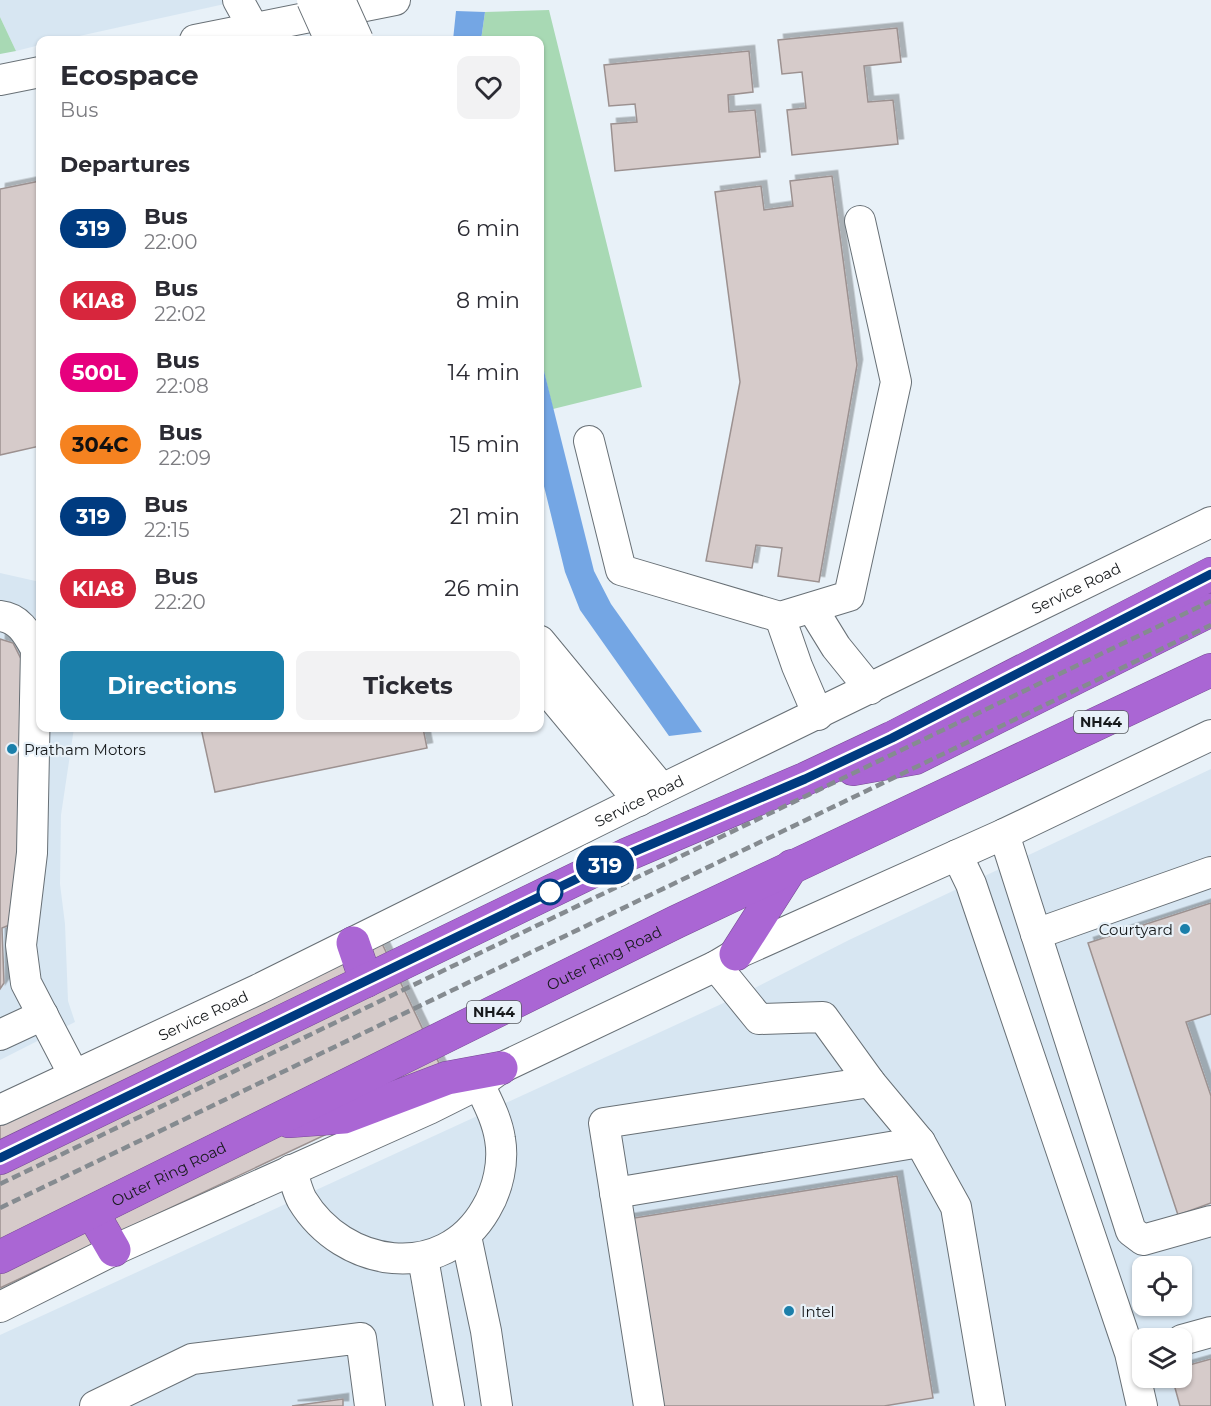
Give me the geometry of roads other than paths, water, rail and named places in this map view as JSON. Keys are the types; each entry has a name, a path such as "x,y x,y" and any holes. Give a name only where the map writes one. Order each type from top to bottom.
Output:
{"highway":[{"path":"0,1158 626,855 805,779 892,738 1211,574"},
{"path":"805,779 915,758 1211,610"},
{"name":"Outer Ring Road","path":"0,1257 792,866 1211,670"},
{"path":"726,960 792,866"},
{"path":"353,943 366,981"},
{"path":"270,1123 344,1117 447,1078 490,1076"},
{"path":"92,1212 114,1250"}],"street":[{"path":"238,0 254,29"},
{"path":"312,0 328,36"},
{"path":"340,0 356,36"},
{"path":"216,36 392,0"},
{"path":"0,80 36,73"},
{"path":"589,441 621,570 780,617 849,596 896,382 860,221"},
{"name":"Service Road","path":"0,1110 259,989 650,795 1211,522"},
{"path":"812,608 836,646 870,689"},
{"path":"0,616 10,617 26,630 36,649 32,853 21,945 26,982 74,1075"},
{"path":"780,617 797,666 818,715"},
{"path":"544,647 650,795"},
{"path":"544,686 650,795"},
{"path":"0,1306 114,1250 429,1109 490,1076 726,960 1004,834 1211,735"},
{"path":"1004,834 1131,1231 1143,1240 1211,1221"},
{"path":"957,855 971,884 1132,1341"},
{"path":"1036,934 1211,872"},
{"path":"726,960 759,1019 823,1017 870,1082 920,1142 956,1207 990,1406"},
{"path":"0,1035 43,1015"},
{"path":"291,1170 303,1200 321,1223 338,1238 356,1248 380,1256 411,1259 423,1258 448,1249 466,1236 486,1211 497,1182 501,1160 500,1140 490,1076"},
{"path":"649,1406 604,1123 870,1082"},
{"path":"615,1193 920,1142"},
{"path":"466,1236 486,1331 497,1406"},
{"path":"423,1258 449,1406"},
{"path":"1192,1337 1211,1332"},
{"path":"95,1406 192,1359 361,1338 370,1406"},
{"path":"1140,1388 1142,1406"}],"water":[{"path":"456,11 485,12 482,36 453,36"},
{"path":"544,371 594,571 611,604 702,732 669,736 580,610 565,572 544,486"}],"railway":[{"path":"0,1184 1211,601"},
{"path":"0,1208 1211,625"}],"place":[{"name":"Pratham Motors","path":"12,749"},
{"name":"Courtyard","path":"1185,929"},
{"name":"Intel","path":"789,1311"}]}
